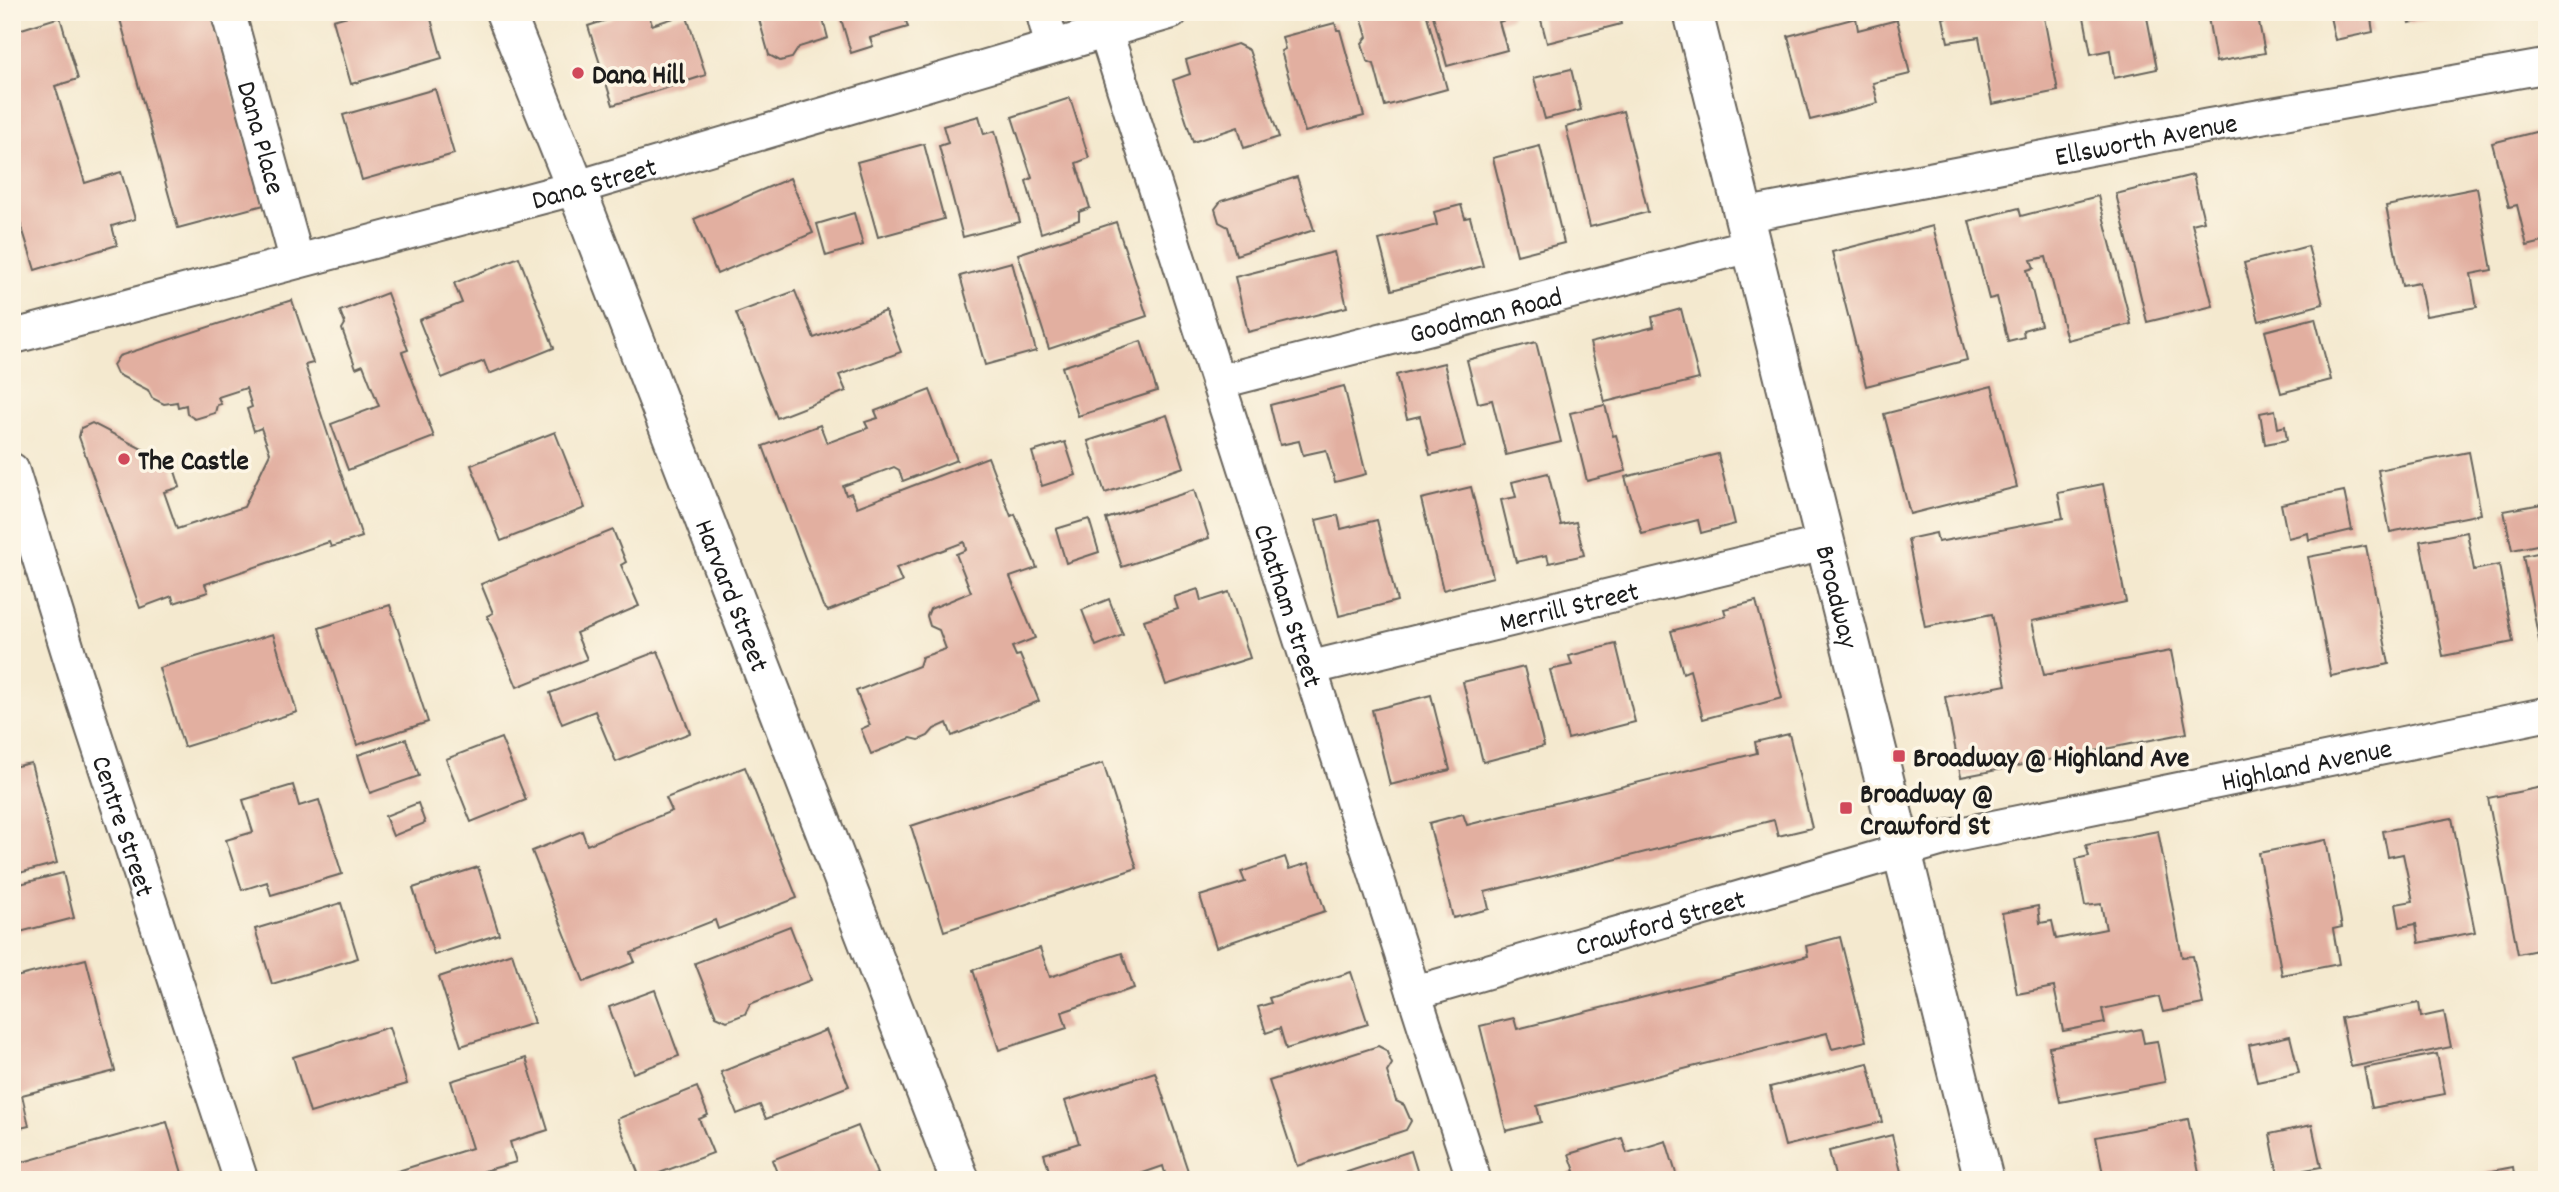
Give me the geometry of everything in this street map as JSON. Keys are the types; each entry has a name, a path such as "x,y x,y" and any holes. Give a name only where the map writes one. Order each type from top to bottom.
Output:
{"street":[{"name":"Dana Place","path":"228,12 297,261"},
{"name":"Harvard Street","path":"505,12 960,1180"},
{"path":"1043,12 1052,46"},
{"name":"Dana Street","path":"12,337 575,188 1171,12"},
{"name":"Broadway","path":"1693,12 1984,1180"},
{"name":"Chatham Street","path":"1105,30 1474,1180"},
{"name":"Ellsworth Avenue","path":"1749,230 2193,129 2547,66"},
{"name":"Goodman Road","path":"1218,382 1749,230"},
{"name":"Centre Street","path":"12,470 75,674 241,1180"},
{"name":"Merrill Street","path":"1310,668 1827,543"},
{"name":"Highland Avenue","path":"1902,849 1952,835 2547,715"},
{"name":"Crawford Street","path":"1414,993 1902,849"}],"building":[{"path":"118,12 210,12 264,205 178,228"},
{"path":"362,12 429,12 442,58 351,84 333,20"},
{"path":"631,12 648,12 652,25 686,14 706,75 613,105 588,26"},
{"path":"757,12 821,12 828,38 799,47 792,58 780,61 769,55"},
{"path":"839,12 903,12 908,27 870,38 873,46 851,53"},
{"path":"1360,12 1426,12 1447,89 1385,106 1374,64 1367,61 1362,43 1367,37"},
{"path":"1432,12 1510,12 1511,18 1499,22 1507,50 1447,66"},
{"path":"1539,12 1618,12 1621,24 1547,43"},
{"path":"1970,12 2043,12 2058,91 1992,104 1979,37 1948,42 1943,18"},
{"path":"2110,12 2146,12 2157,69 2114,78 2110,50 2091,54 2084,17"},
{"path":"2207,12 2257,12 2265,53 2216,62"},
{"path":"2329,12 2370,12 2373,32 2335,40"},
{"path":"2406,12 2458,12 2458,14 2409,23"},
{"path":"60,17 78,79 55,86 85,183 121,172 135,219 112,226 117,245 35,270 12,195 12,32"},
{"path":"1856,18 1858,30 1897,20 1910,74 1873,83 1878,103 1810,120 1788,36"},
{"path":"1335,23 1337,30 1340,30 1364,116 1305,132 1281,51 1285,49 1282,37"},
{"path":"1237,44 1249,50 1279,137 1244,148 1238,127 1193,142 1173,80 1190,74 1186,60"},
{"path":"1571,69 1581,110 1545,119 1534,78"},
{"path":"435,89 454,154 362,180 343,115"},
{"path":"1070,98 1089,158 1076,163 1090,208 1079,212 1079,220 1041,233 1026,181 1032,178 1012,117"},
{"path":"1623,111 1648,212 1590,227 1566,127"},
{"path":"979,116 984,134 995,131 1020,222 963,237 939,146 948,143 943,126"},
{"path":"2547,129 2547,241 2527,246 2517,205 2509,207 2492,143"},
{"path":"924,144 944,219 878,237 857,162"},
{"path":"1540,146 1564,243 1517,255 1493,158"},
{"path":"2193,175 2204,221 2192,224 2213,306 2147,322 2116,194"},
{"path":"1297,177 1314,230 1236,255 1228,227 1219,222 1215,209 1221,201"},
{"path":"790,178 813,233 717,274 694,219"},
{"path":"2477,188 2492,270 2471,274 2477,307 2426,316 2419,283 2402,286 2386,206"},
{"path":"2098,196 2131,324 2067,340 2046,257 2031,260 2034,268 2027,270 2041,325 2023,330 2024,337 2008,341 1997,297 1989,299 1969,221 2019,208 2021,216"},
{"path":"1461,205 1465,218 1470,217 1483,266 1392,290 1379,240 1437,225 1434,212"},
{"path":"854,213 863,245 826,256 817,224"},
{"path":"1116,222 1147,316 1049,349 1018,254"},
{"path":"1933,226 1967,360 1866,386 1832,252"},
{"path":"2308,246 2323,304 2259,321 2244,263"},
{"path":"1334,252 1347,307 1248,332 1235,277"},
{"path":"519,257 554,348 489,374 484,361 442,378 419,320 462,303 454,283"},
{"path":"1012,262 1036,351 985,365 960,276"},
{"path":"795,291 814,338 885,311 901,352 839,375 846,391 777,418 736,313"},
{"path":"387,293 408,350 402,352 434,437 348,470 331,424 379,406 363,365 356,368 342,329 345,324 340,311"},
{"name":"The Castle","path":"292,300 313,363 305,365 362,537 331,547 329,542 205,584 208,592 174,603 172,596 140,608 79,437 81,428 92,423 173,465 180,487 164,492 177,529 244,507 270,453 261,428 254,431 247,409 252,407 246,388 218,397 221,404 217,405 215,413 195,419 187,414 186,405 178,407 177,402 164,404 152,398 148,390 117,374 113,365 119,356"},
{"path":"1681,309 1699,379 1605,402 1590,343 1654,327 1652,317"},
{"path":"2315,318 2331,380 2281,393 2265,331"},
{"path":"1141,341 1157,391 1078,416 1062,367"},
{"path":"1536,342 1561,442 1506,455 1492,400 1478,403 1467,360"},
{"path":"1444,363 1465,447 1430,455 1420,416 1407,419 1396,375"},
{"path":"1344,386 1366,474 1335,482 1326,450 1303,455 1299,441 1280,445 1270,405"},
{"path":"1992,386 2017,487 1910,514 1884,414"},
{"path":"930,390 957,460 903,481 899,470 894,467 843,486 846,495 851,493 857,507 988,457 1011,516 1015,514 1037,568 1010,577 1035,638 1012,647 1016,656 1020,655 1039,701 952,736 947,723 919,740 911,738 871,754 861,729 870,725 856,691 919,666 922,657 946,649 939,630 930,626 927,616 930,609 971,592 956,554 966,550 964,542 896,568 902,582 828,611 823,606 763,446 820,425 827,443 868,428 865,422 878,418 875,411"},
{"path":"1605,405 1626,471 1587,481 1570,413"},
{"path":"2275,410 2278,428 2285,426 2287,440 2265,444 2260,413"},
{"path":"1167,415 1184,467 1105,493 1088,441"},
{"path":"555,432 585,508 501,541 471,465"},
{"path":"1065,442 1076,475 1042,486 1032,452"},
{"path":"2469,452 2481,514 2390,532 2378,470"},
{"path":"1718,454 1735,524 1701,533 1698,520 1642,534 1625,477"},
{"path":"1548,473 1561,525 1576,522 1584,555 1549,563 1547,555 1516,562 1501,500 1516,497 1512,482"},
{"path":"2103,484 2126,602 2032,621 2044,675 2171,651 2187,733 1961,777 1945,697 2006,685 1992,614 1925,627 1908,539 1936,533 1938,542 2063,518 2058,493"},
{"path":"1471,487 1493,577 1443,590 1421,499"},
{"path":"1194,490 1209,538 1122,567 1106,519"},
{"path":"2344,491 2352,530 2309,540 2308,533 2288,538 2281,504"},
{"path":"2547,503 2547,543 2512,550 2504,511"},
{"path":"1338,515 1341,529 1377,520 1397,601 1339,616 1316,520"},
{"path":"1089,519 1099,552 1066,563 1056,529"},
{"path":"613,530 626,562 621,565 639,606 576,633 587,659 517,687 487,616 493,613 481,584"},
{"path":"2467,532 2474,570 2499,565 2513,642 2443,656 2420,541"},
{"path":"2366,546 2389,664 2331,676 2308,557"},
{"path":"2547,551 2547,666 2544,667 2523,556"},
{"path":"1198,589 1201,601 1229,592 1250,658 1166,685 1144,620 1178,609 1174,597"},
{"path":"1109,599 1123,635 1096,646 1082,610"},
{"path":"1756,601 1782,698 1703,719 1690,670 1683,673 1671,631 1726,616 1724,609"},
{"path":"390,605 428,722 357,745 319,628"},
{"path":"273,634 297,712 184,747 159,668"},
{"path":"1616,644 1635,722 1568,739 1550,670 1572,665 1569,656"},
{"path":"658,651 690,733 616,762 595,711 562,724 550,693"},
{"path":"1524,667 1544,746 1483,762 1463,682"},
{"path":"1431,695 1450,770 1390,785 1372,710"},
{"path":"1789,734 1812,828 1778,836 1774,820 1485,892 1489,909 1453,918 1429,823 1463,814 1467,825 1757,753 1755,742"},
{"path":"501,738 526,800 471,822 446,759"},
{"path":"406,739 419,776 370,793 358,755"},
{"path":"31,763 57,863 12,875 12,767"},
{"path":"1103,763 1137,868 944,931 911,826"},
{"path":"745,767 797,898 718,929 715,920 631,953 635,962 584,982 532,851 582,831 587,845 672,811 666,798"},
{"path":"293,785 299,806 319,800 342,874 271,895 267,882 242,890 226,840 253,832 243,800"},
{"path":"2547,786 2547,948 2518,954 2488,798"},
{"path":"418,803 425,823 393,836 385,816"},
{"path":"2452,818 2475,932 2419,943 2416,924 2400,927 2396,904 2413,901 2403,854 2388,857 2383,831"},
{"path":"2158,831 2182,957 2193,956 2203,1004 2163,1012 2159,997 2102,1009 2105,1023 2063,1031 2054,987 2017,994 2002,913 2038,906 2040,923 2052,921 2056,939 2106,929 2101,904 2085,906 2076,859 2089,856 2086,845"},
{"path":"2326,840 2342,927 2333,929 2339,964 2282,975 2259,853"},
{"path":"1285,857 1289,869 1309,863 1325,911 1216,947 1200,896 1245,882 1241,872"},
{"path":"478,867 499,934 434,955 413,888"},
{"path":"63,873 74,918 12,934 12,886"},
{"path":"341,903 358,958 272,984 255,929"},
{"path":"790,926 811,980 750,1004 745,1014 727,1021 716,1016 695,963"},
{"path":"1840,937 1866,1041 1832,1049 1827,1033 1537,1106 1541,1122 1506,1131 1480,1026 1514,1018 1517,1029 1808,956 1806,946"},
{"path":"1040,948 1050,977 1122,953 1134,988 1062,1012 1067,1028 999,1050 973,970"},
{"path":"512,953 534,1023 461,1046 439,977"},
{"path":"86,959 115,1071 22,1095 29,1126 12,1130 12,978"},
{"path":"1351,972 1368,1024 1286,1049 1280,1028 1266,1033 1258,1007 1271,1003 1269,998"},
{"path":"655,990 679,1056 633,1073 609,1007"},
{"path":"2419,1003 2421,1017 2444,1012 2451,1047 2351,1067 2341,1018"},
{"path":"389,1027 407,1084 310,1113 293,1057"},
{"path":"2141,1029 2144,1043 2157,1041 2165,1082 2060,1102 2049,1047"},
{"path":"826,1030 849,1086 766,1119 760,1105 737,1114 721,1072"},
{"path":"2290,1036 2299,1073 2257,1082 2249,1045"},
{"path":"1378,1046 1386,1050 1392,1064 1387,1072 1396,1101 1404,1105 1411,1121 1406,1130 1297,1166 1269,1081"},
{"path":"2437,1054 2445,1094 2372,1108 2364,1068"},
{"path":"526,1058 548,1130 510,1142 516,1162 484,1171 486,1180 369,1180 472,1148 451,1081"},
{"path":"1868,1063 1882,1122 1785,1146 1770,1087"},
{"path":"1155,1072 1191,1180 1167,1180 1163,1166 1134,1176 1136,1180 1052,1180 1044,1154 1079,1143 1065,1101"},
{"path":"697,1087 708,1115 699,1119 713,1153 641,1180 617,1119"},
{"path":"2188,1119 2200,1177 2184,1180 2104,1180 2096,1137"},
{"path":"167,1122 184,1180 12,1180 12,1165"},
{"path":"2312,1125 2321,1167 2278,1175 2270,1134"},
{"path":"858,1126 877,1174 863,1180 780,1180 772,1160"},
{"path":"1892,1135 1903,1180 1836,1180 1829,1151"},
{"path":"1622,1138 1627,1153 1666,1141 1678,1180 1549,1180 1575,1171 1569,1154"},
{"path":"1411,1151 1420,1180 1326,1180 1326,1179"},
{"path":"2513,1167 2515,1180 2456,1180 2456,1178"}],"place":[{"name":"Dana Hill","path":"578,73"},
{"name":"The Castle","path":"124,459"},
{"name":"Broadway @ Highland Ave","path":"1899,756"},
{"name":"Broadway @ Crawford St","path":"1846,808"}]}
